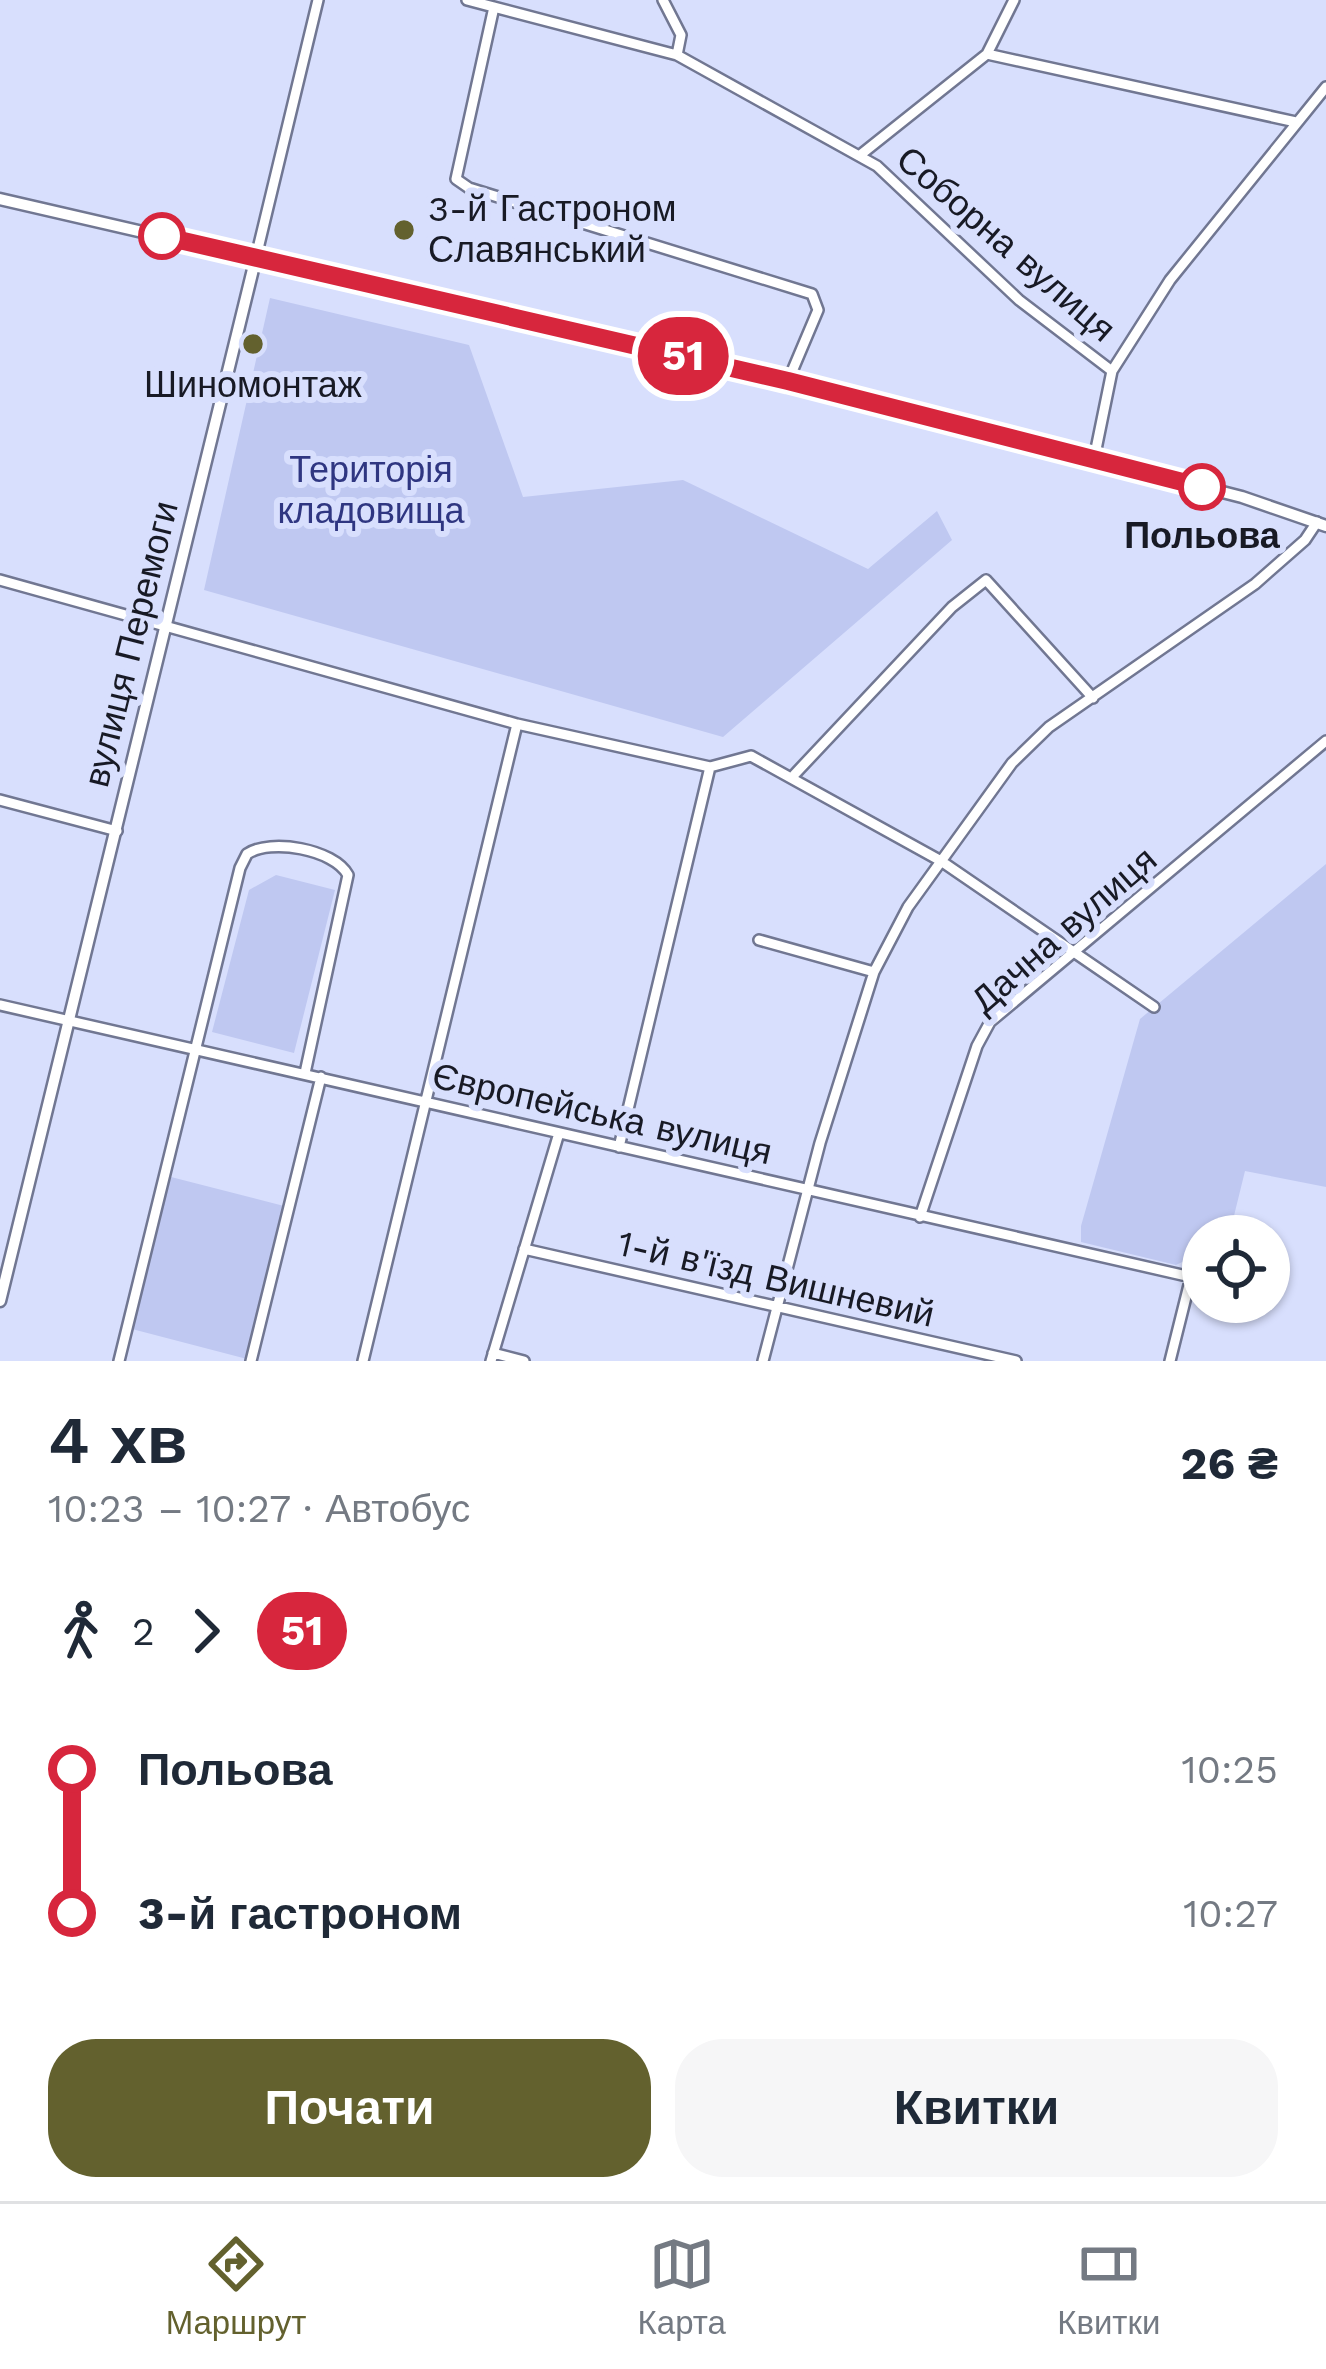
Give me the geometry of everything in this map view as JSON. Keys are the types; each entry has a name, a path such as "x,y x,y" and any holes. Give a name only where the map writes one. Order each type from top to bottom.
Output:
{"street":[{"name":"вулиця Перемоги","path":"0,1301 318,0"},
{"name":"Соборна вулиця","path":"467,0 677,55 877,166 1019,300 1112,371"},
{"path":"663,0 681,35 677,55"},
{"path":"859,156 987,54 1014,0"},
{"path":"494,7 455,164 456,179 469,188 812,294 818,310 788,381"},
{"path":"987,54 1296,122"},
{"path":"1094,459 1112,371 1170,280 1326,87"},
{"path":"0,199 788,381 1094,459 1321,524"},
{"path":"763,1361 807,1190 874,973 908,907 1012,763 1049,727 1255,584 1321,524"},
{"path":"0,580 517,724 710,767 751,756 794,775 940,861 1154,1007"},
{"path":"794,775 952,607 986,580 1093,698"},
{"path":"363,1361 517,724"},
{"name":"Дачна вулиця","path":"920,1217 983,1033 1074,949 1326,741"},
{"path":"619,1148 710,767"},
{"path":"0,800 117,831"},
{"path":"119,1361 240,868 247,854 270,844 333,859 348,875 305,1073"},
{"path":"759,940 874,973"},
{"name":"Європейська вулиця","path":"0,1005 1191,1277 1170,1361"},
{"path":"251,1361 321,1077"},
{"path":"524,1361 492,1357 559,1133"},
{"name":"1-й в'їзд Вишневий","path":"524,1249 1016,1361"}],"green space":[{"name":"Територія кладовища","path":"270,298 469,345 523,497 683,480 868,569 937,511 952,540 723,737 204,590"},
{"path":"1326,864 1326,1187 1245,1171 1234,1215 1182,1215 1182,1262 1176,1265 1081,1242 1081,1226 1140,1019"},
{"path":"276,875 335,890 294,1053 212,1032 249,890"},
{"path":"171,1177 284,1206 247,1359 132,1329"}],"bus line":[{"name":"51","path":"162,236 788,381 1202,487"}],"place":[{"name":"3-й Гастроном Славянський","path":"404,230"},
{"name":"Шиномонтаж","path":"253,344"},
{"name":"Польова","path":"1202,487"}]}
